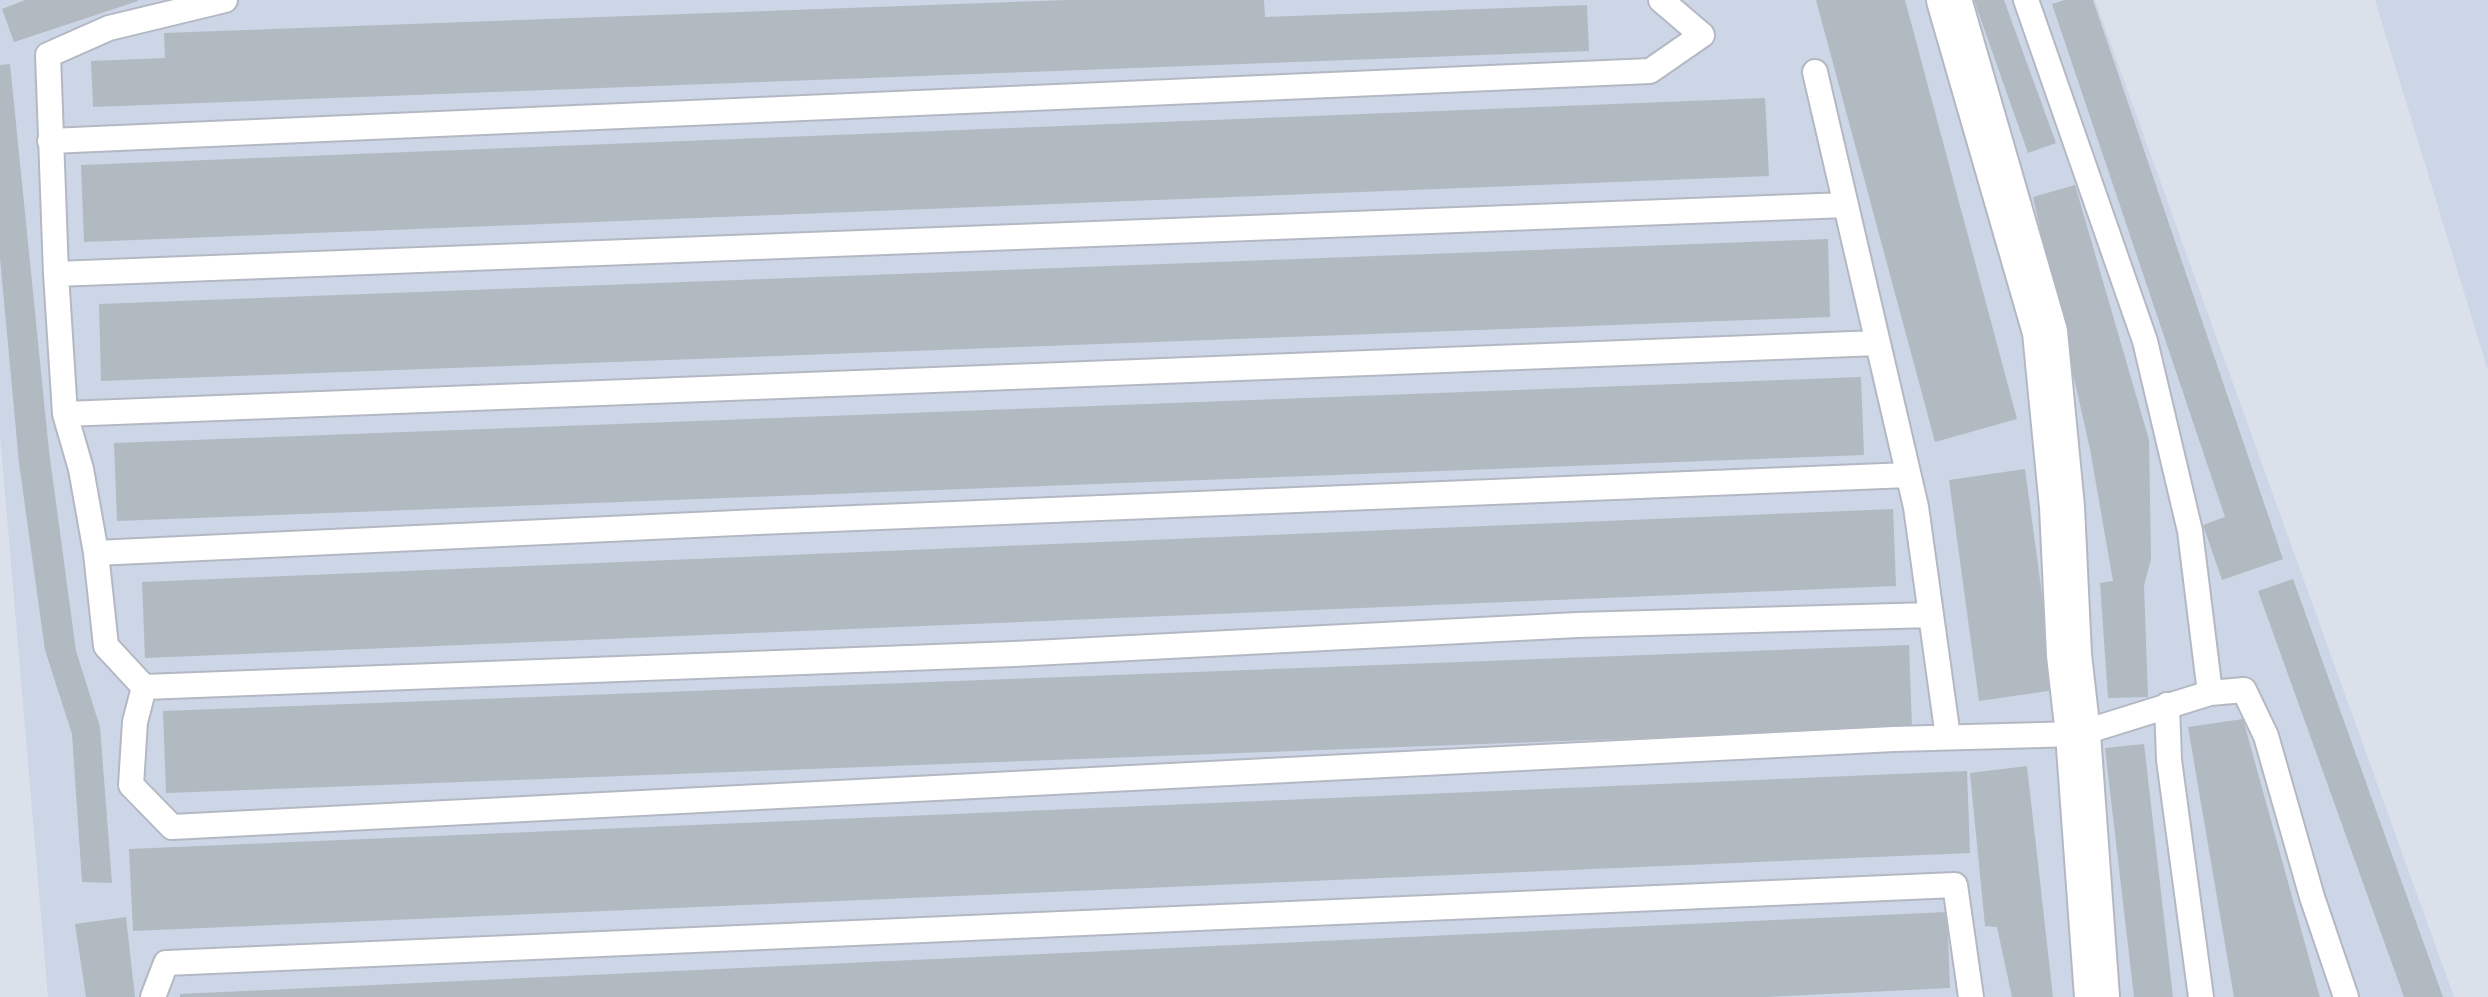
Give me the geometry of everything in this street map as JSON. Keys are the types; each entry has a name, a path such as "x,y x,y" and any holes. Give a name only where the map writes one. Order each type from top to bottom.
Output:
{"street":[{"path":"1949,0 2045,332 2062,507 2069,655 2078,734 2097,997"}],"lane":[{"path":"225,0 109,28 48,55 65,414 81,469 96,553 106,646 144,687 1014,654 1577,625 1931,615"},
{"path":"50,141 1650,71 1702,35 1661,0"},
{"path":"2026,0 2145,341 2190,531 2210,693"},
{"path":"1815,72 1916,507 1948,737"},
{"path":"56,274 1846,205"},
{"path":"65,414 1878,343"},
{"path":"96,553 758,522 1908,475"},
{"path":"144,687 135,722 131,785 172,827 1948,737 2078,734 2210,693 2244,690 2266,736 2312,897 2346,997"},
{"path":"2167,705 2169,760 2201,997"},
{"path":"153,997 166,963 1955,885 1971,997"}],"shaded area":[{"path":"0,0 2095,0 2454,997 48,997 0,435"},
{"path":"2375,0 2488,0 2488,371"}],"building":[{"path":"25,0 138,1 14,42 2,9"},
{"path":"1067,0 1264,0 1265,17 1587,5 1589,51 93,107 91,61 165,58 164,33"},
{"path":"1816,0 1905,0 2017,419 1935,442"},
{"path":"1974,0 2004,0 2056,143 2028,153"},
{"path":"2065,0 2093,0 2283,559 2222,580 2203,525 2225,517 2052,4"},
{"path":"10,64 49,451 76,651 100,727 112,883 82,882 72,734 45,650 19,463 0,258 0,65"},
{"path":"1765,98 1769,176 84,242 81,165"},
{"path":"2075,185 2149,440 2151,559 2144,586 2148,697 2108,698 2100,583 2113,581 2090,449 2033,197"},
{"path":"1828,239 1830,317 101,381 99,304"},
{"path":"1861,377 1864,455 117,521 114,443"},
{"path":"2025,469 2055,690 1979,701 1949,480"},
{"path":"1893,509 1896,586 145,658 142,582"},
{"path":"2293,579 2443,997 2404,997 2258,591"},
{"path":"1909,645 1912,728 166,793 163,711"},
{"path":"2243,719 2320,997 2234,997 2188,727"},
{"path":"2144,744 2173,997 2134,997 2105,748"},
{"path":"2027,766 2053,997 2012,997 1997,927 1985,926 1970,773"},
{"path":"1967,771 1970,853 133,931 129,849"},
{"path":"1947,912 1950,988 1766,997 180,997 180,994"},
{"path":"126,917 135,997 86,997 75,924"}]}
